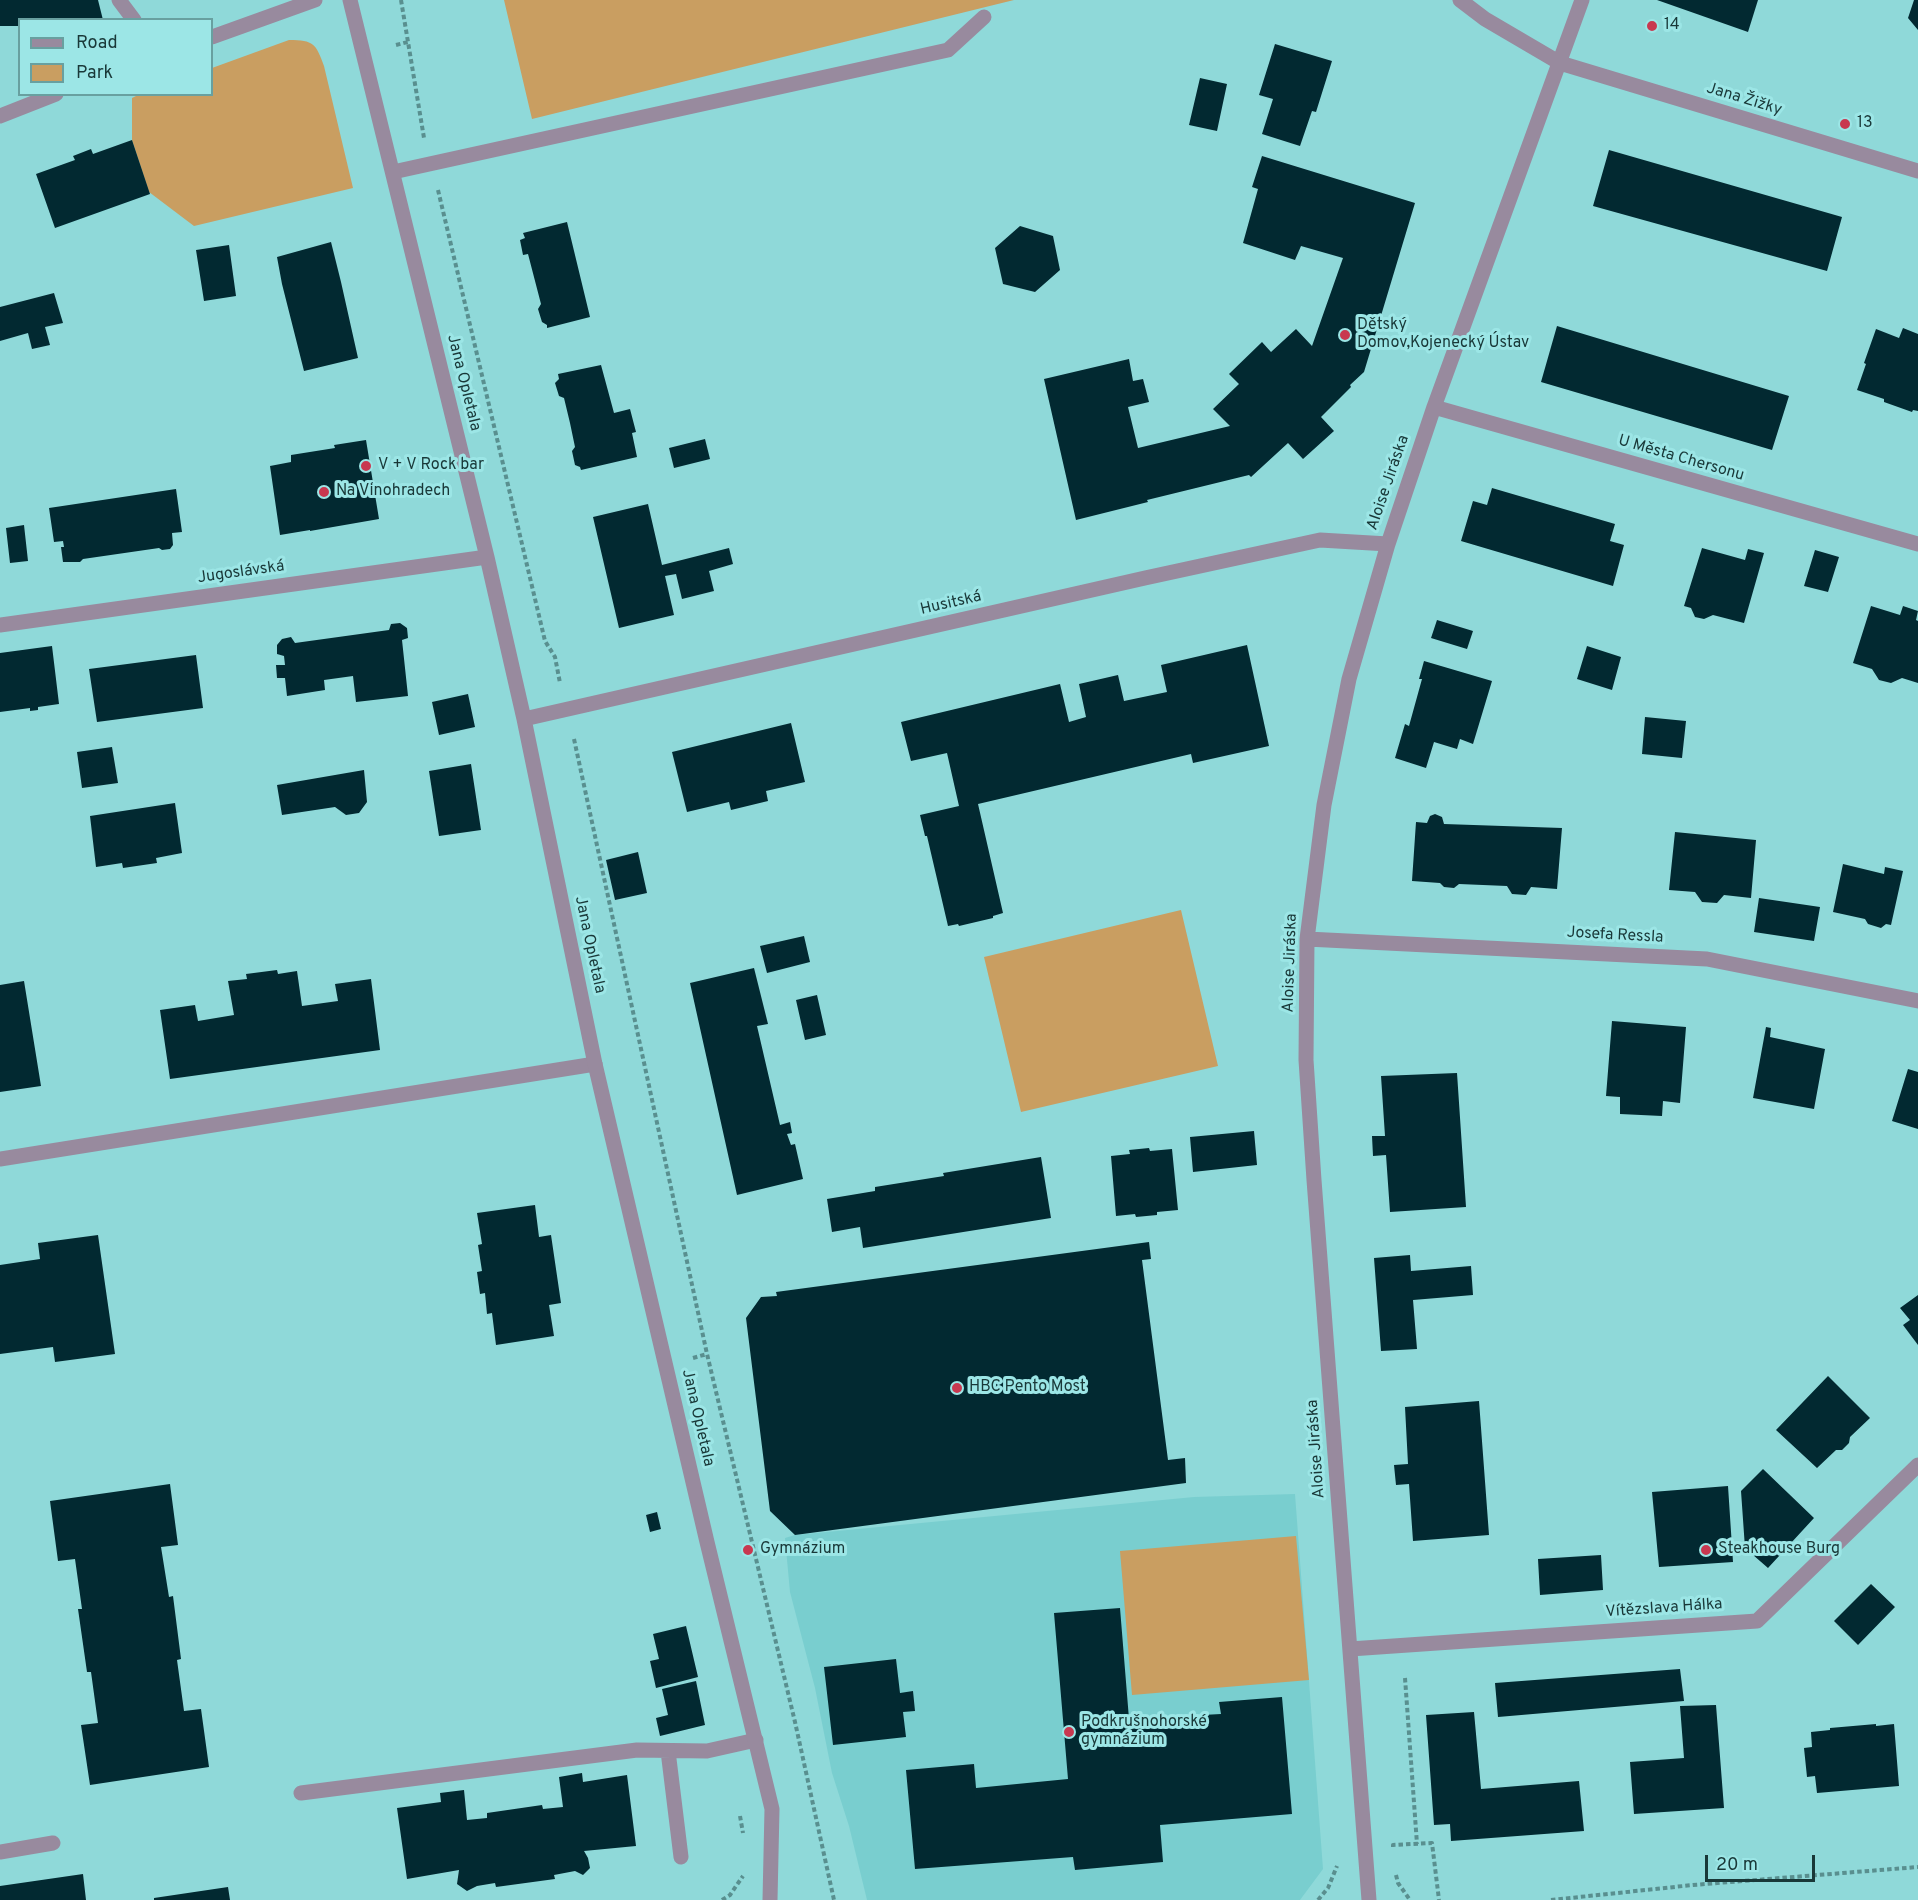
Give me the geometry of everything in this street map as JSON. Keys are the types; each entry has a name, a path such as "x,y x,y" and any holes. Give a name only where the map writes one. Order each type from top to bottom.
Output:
{"street":[{"path":"119,0 132,18"},
{"path":"213,37 315,0"},
{"name":"Jana Opletala","path":"350,0 487,556 524,719 595,1064 772,1809 770,1900"},
{"name":"Jana Žižky","path":"1460,0 1485,19 1560,63 1918,171"},
{"name":"Aloise Jiráska","path":"1369,1900 1307,1071 1307,939 1324,805 1349,679 1388,543 1434,407 1582,0"},
{"path":"393,172 948,50 984,17"},
{"path":"0,116 51,96"},
{"name":"U Města Chersonu","path":"1434,407 1918,544"},
{"name":"Husitská","path":"524,719 1320,540 1388,543"},
{"name":"Jugoslávská","path":"0,625 487,556"},
{"name":"Josefa Ressla","path":"1307,939 1707,959 1918,1001"},
{"path":"0,1159 595,1064"},
{"name":"Vítězslava Hálka","path":"1350,1649 1757,1621 1918,1465"},
{"path":"301,1793 637,1750 707,1751 756,1740"},
{"path":"668,1750 681,1857"},
{"path":"0,1852 53,1843"}],"path":[{"path":"401,0 425,144"},
{"path":"396,45 408,42"},
{"path":"438,190 545,641 555,657 561,688"},
{"path":"574,739 707,1354 800,1744 834,1900"},
{"path":"693,1358 707,1354"},
{"path":"1405,1678 1417,1844"},
{"path":"740,1816 743,1837"},
{"path":"1393,1852 1393,1845 1432,1843 1439,1900"},
{"path":"1318,1900 1328,1888 1337,1866"},
{"path":"1551,1900 1693,1885 1918,1867"},
{"path":"722,1900 730,1895 745,1868"},
{"path":"1395,1871 1398,1883 1410,1900"}],"shaded area":[{"name":"Podkrušnohorské gymnázium","path":"1295,1494 1323,1869 1300,1900 867,1900 849,1826 832,1773 815,1688 790,1592 785,1538 795,1535 1194,1497"}],"green space":[{"path":"504,0 1014,0 532,119"},
{"path":"289,40 309,42 313,45 324,66 353,188 194,226 149,192 132,140 132,98 136,96 213,96 213,68"},
{"path":"1181,910 1218,1066 1021,1112 984,957"},
{"path":"1296,1536 1309,1680 1132,1695 1120,1551"}],"building":[{"path":"0,0 98,0 102,18 18,18 18,26 0,26"},
{"path":"1657,0 1758,0 1748,32"},
{"path":"1914,0 1918,0 1918,30 1908,18"},
{"path":"1275,44 1332,61 1316,112 1312,111 1300,146 1262,134 1273,99 1259,95"},
{"path":"1200,78 1227,84 1217,131 1189,125"},
{"path":"132,140 150,194 55,228 36,174 75,160 73,156 91,149 93,154"},
{"path":"1609,150 1842,217 1827,271 1593,206"},
{"name":"Dětský Domov,Kojenecký Ústav","path":"1262,156 1415,203 1364,372 1321,417 1334,431 1303,459 1288,443 1251,477 1249,475 1147,500 1148,502 1076,520 1044,379 1129,359 1133,381 1143,379 1149,402 1128,407 1138,448 1230,426 1213,409 1239,384 1229,374 1262,342 1271,352 1296,329 1312,346 1343,258 1301,246 1295,260 1243,243 1258,189 1252,187"},
{"path":"567,222 590,317 547,328 547,325 542,322 538,309 541,304 528,254 523,255 520,240 525,238 523,233"},
{"path":"1020,226 1053,236 1060,270 1035,292 1003,284 995,248"},
{"path":"331,242 358,358 304,371 277,257"},
{"path":"229,245 236,296 204,301 196,250"},
{"path":"54,293 63,323 45,327 50,345 32,349 28,333 0,341 0,307"},
{"path":"1557,326 1789,396 1772,450 1541,382"},
{"path":"1903,328 1918,334 1918,411 1913,410 1912,412 1857,390 1876,329 1899,338"},
{"path":"601,365 614,413 630,409 636,432 632,433 637,457 581,470 575,465 572,451 575,447 564,398 559,396 555,383 559,379 558,374"},
{"path":"705,439 710,459 674,468 669,448"},
{"name":"Na Vinohradech","path":"366,440 379,519 280,535 270,466 291,462 291,455"},
{"path":"1492,488 1615,524 1610,541 1624,545 1613,586 1461,541 1473,501 1487,505"},
{"path":"176,489 182,532 172,533 173,545 170,549 159,548 83,559 80,562 63,562 61,547 64,547 63,541 54,542 49,508"},
{"path":"648,504 662,565 729,548 733,564 709,571 714,591 682,599 676,574 665,576 674,615 619,628 593,517"},
{"path":"24,525 28,561 10,563 6,528"},
{"path":"1702,548 1745,560 1748,549 1764,553 1744,623 1713,615 1704,619 1695,617 1691,608 1684,606"},
{"path":"1815,550 1839,557 1828,592 1804,586"},
{"path":"1871,606 1900,615 1903,606 1918,611 1916,620 1918,621 1918,683 1902,678 1891,683 1879,680 1872,669 1853,663"},
{"path":"1437,620 1473,631 1467,649 1431,638"},
{"path":"400,623 407,628 408,638 402,640 408,696 356,702 353,676 324,680 325,690 287,696 285,678 277,678 276,665 285,665 284,656 277,654 277,645 282,639 291,637 295,643 389,630 391,624"},
{"path":"1247,645 1269,746 1193,763 1191,754 978,804 1003,913 993,918 959,926 958,924 948,926 920,815 959,806 947,753 911,761 901,722 1060,684 1069,722 1086,717 1079,684 1118,675 1124,701 1167,692 1161,665"},
{"path":"52,646 59,704 38,707 38,710 30,711 30,708 0,712 0,653"},
{"path":"1587,646 1621,657 1612,690 1577,679"},
{"path":"196,655 203,708 97,722 89,669"},
{"path":"1424,661 1492,681 1473,744 1460,739 1457,749 1434,742 1426,768 1395,758 1405,724 1409,726 1422,679 1419,679"},
{"path":"468,694 475,727 439,735 432,702"},
{"path":"1645,717 1686,721 1682,758 1642,754"},
{"path":"791,723 805,782 766,791 768,801 731,810 729,802 687,812 672,752"},
{"path":"112,747 118,783 82,788 77,752"},
{"path":"471,764 481,830 439,836 429,771"},
{"path":"364,770 367,802 359,813 346,815 335,807 282,815 277,785"},
{"path":"175,803 182,853 156,858 157,863 123,868 122,863 96,867 90,816"},
{"path":"1435,814 1442,817 1444,824 1562,828 1557,889 1531,887 1526,895 1512,894 1507,886 1459,884 1454,888 1444,887 1440,883 1412,881 1416,822 1427,823 1430,816"},
{"path":"1675,832 1756,840 1751,898 1724,895 1717,903 1702,902 1695,892 1669,890"},
{"path":"638,852 647,893 615,900 606,860"},
{"path":"1843,864 1884,874 1885,867 1903,871 1891,925 1886,924 1881,928 1868,924 1865,919 1833,912"},
{"path":"1759,898 1820,907 1814,941 1754,932"},
{"path":"804,936 810,962 767,973 760,946"},
{"path":"754,968 768,1024 757,1026 780,1125 790,1122 792,1133 787,1134 791,1145 795,1144 803,1179 737,1195 690,983"},
{"path":"277,970 278,974 297,971 302,1006 338,1001 335,984 371,979 380,1050 170,1079 160,1010 195,1005 198,1021 234,1015 228,981 247,979 246,974"},
{"path":"24,981 41,1086 0,1092 0,985"},
{"path":"817,995 826,1035 805,1040 796,1000"},
{"path":"1612,1021 1686,1027 1680,1103 1663,1101 1662,1116 1620,1114 1620,1097 1606,1096"},
{"path":"1766,1027 1771,1028 1770,1037 1825,1049 1814,1109 1753,1098"},
{"path":"1908,1069 1918,1072 1918,1129 1892,1121"},
{"path":"1457,1073 1466,1207 1390,1212 1386,1155 1373,1156 1372,1136 1385,1136 1381,1076"},
{"path":"1254,1131 1257,1165 1193,1172 1190,1137"},
{"path":"1149,1148 1150,1151 1172,1149 1178,1210 1157,1212 1157,1215 1116,1216 1111,1156 1130,1154 1129,1150"},
{"path":"1041,1157 1051,1218 863,1248 860,1227 832,1232 827,1199 875,1191 875,1187 944,1176 943,1173"},
{"path":"535,1205 539,1237 551,1235 561,1303 549,1305 554,1336 496,1345 492,1313 487,1314 485,1293 480,1294 477,1272 482,1271 478,1245 482,1244 477,1213"},
{"path":"98,1235 115,1354 55,1362 53,1347 0,1354 0,1265 40,1259 38,1243"},
{"name":"HBC Pento Most","path":"1149,1242 1151,1259 1142,1260 1168,1460 1185,1458 1186,1483 795,1535 770,1511 746,1318 761,1297 777,1296 776,1292"},
{"path":"1410,1255 1411,1271 1471,1266 1473,1295 1413,1300 1417,1349 1381,1351 1374,1258"},
{"path":"1918,1295 1918,1345 1903,1325 1910,1320 1900,1308"},
{"path":"1828,1376 1870,1418 1850,1437 1849,1443 1842,1450 1836,1450 1817,1468 1776,1430"},
{"path":"1479,1401 1489,1535 1413,1541 1409,1484 1396,1485 1394,1465 1408,1464 1405,1407"},
{"path":"1763,1469 1814,1518 1768,1568 1745,1548 1741,1491"},
{"path":"170,1484 178,1545 161,1547 169,1597 173,1596 181,1659 177,1660 184,1711 201,1709 209,1767 90,1785 81,1725 98,1723 91,1672 87,1672 78,1609 82,1609 75,1559 58,1561 50,1501"},
{"path":"1728,1486 1733,1562 1659,1567 1652,1492"},
{"path":"657,1512 661,1529 650,1532 646,1515"},
{"path":"1601,1555 1603,1590 1540,1595 1538,1559"},
{"path":"1871,1584 1895,1607 1858,1645 1834,1621"},
{"path":"1120,1608 1129,1719 1221,1714 1219,1702 1282,1697 1292,1814 1160,1825 1163,1862 1075,1870 1073,1857 915,1869 906,1770 974,1764 976,1788 1068,1779 1054,1613"},
{"path":"686,1626 698,1677 656,1688 650,1661 659,1659 653,1634"},
{"path":"896,1659 900,1693 913,1691 915,1711 903,1712 906,1737 833,1745 824,1667"},
{"path":"1680,1669 1684,1701 1498,1717 1495,1683"},
{"path":"696,1681 705,1725 660,1736 656,1718 668,1715 662,1689"},
{"path":"1716,1705 1724,1808 1634,1814 1630,1762 1684,1758 1680,1706"},
{"path":"1474,1712 1481,1789 1579,1781 1584,1831 1451,1841 1450,1824 1434,1825 1426,1715"},
{"path":"1876,1724 1876,1726 1894,1724 1899,1786 1817,1793 1815,1776 1807,1777 1804,1748 1812,1747 1811,1732"},
{"path":"582,1773 583,1782 627,1775 636,1846 584,1851 590,1868 583,1875 575,1871 554,1875 555,1879 496,1887 495,1883 477,1886 467,1891 457,1884 459,1870 407,1879 397,1808 441,1802 440,1793 464,1790 467,1820 487,1818 487,1813 542,1805 543,1809 563,1807 559,1777"},
{"path":"83,1874 86,1900 0,1900 0,1886"},
{"path":"228,1887 230,1900 154,1900 154,1898"}],"place":[{"name":"14","path":"1652,26"},
{"name":"13","path":"1845,124"},
{"name":"Dětský Domov,Kojenecký Ústav","path":"1345,335"},
{"name":"V + V Rock bar","path":"366,466"},
{"name":"Na Vinohradech","path":"324,492"},
{"name":"HBC Pento Most","path":"957,1388"},
{"name":"Gymnázium","path":"748,1550"},
{"name":"Steakhouse Burg","path":"1706,1550"},
{"name":"Podkrušnohorské gymnázium","path":"1069,1732"}]}
